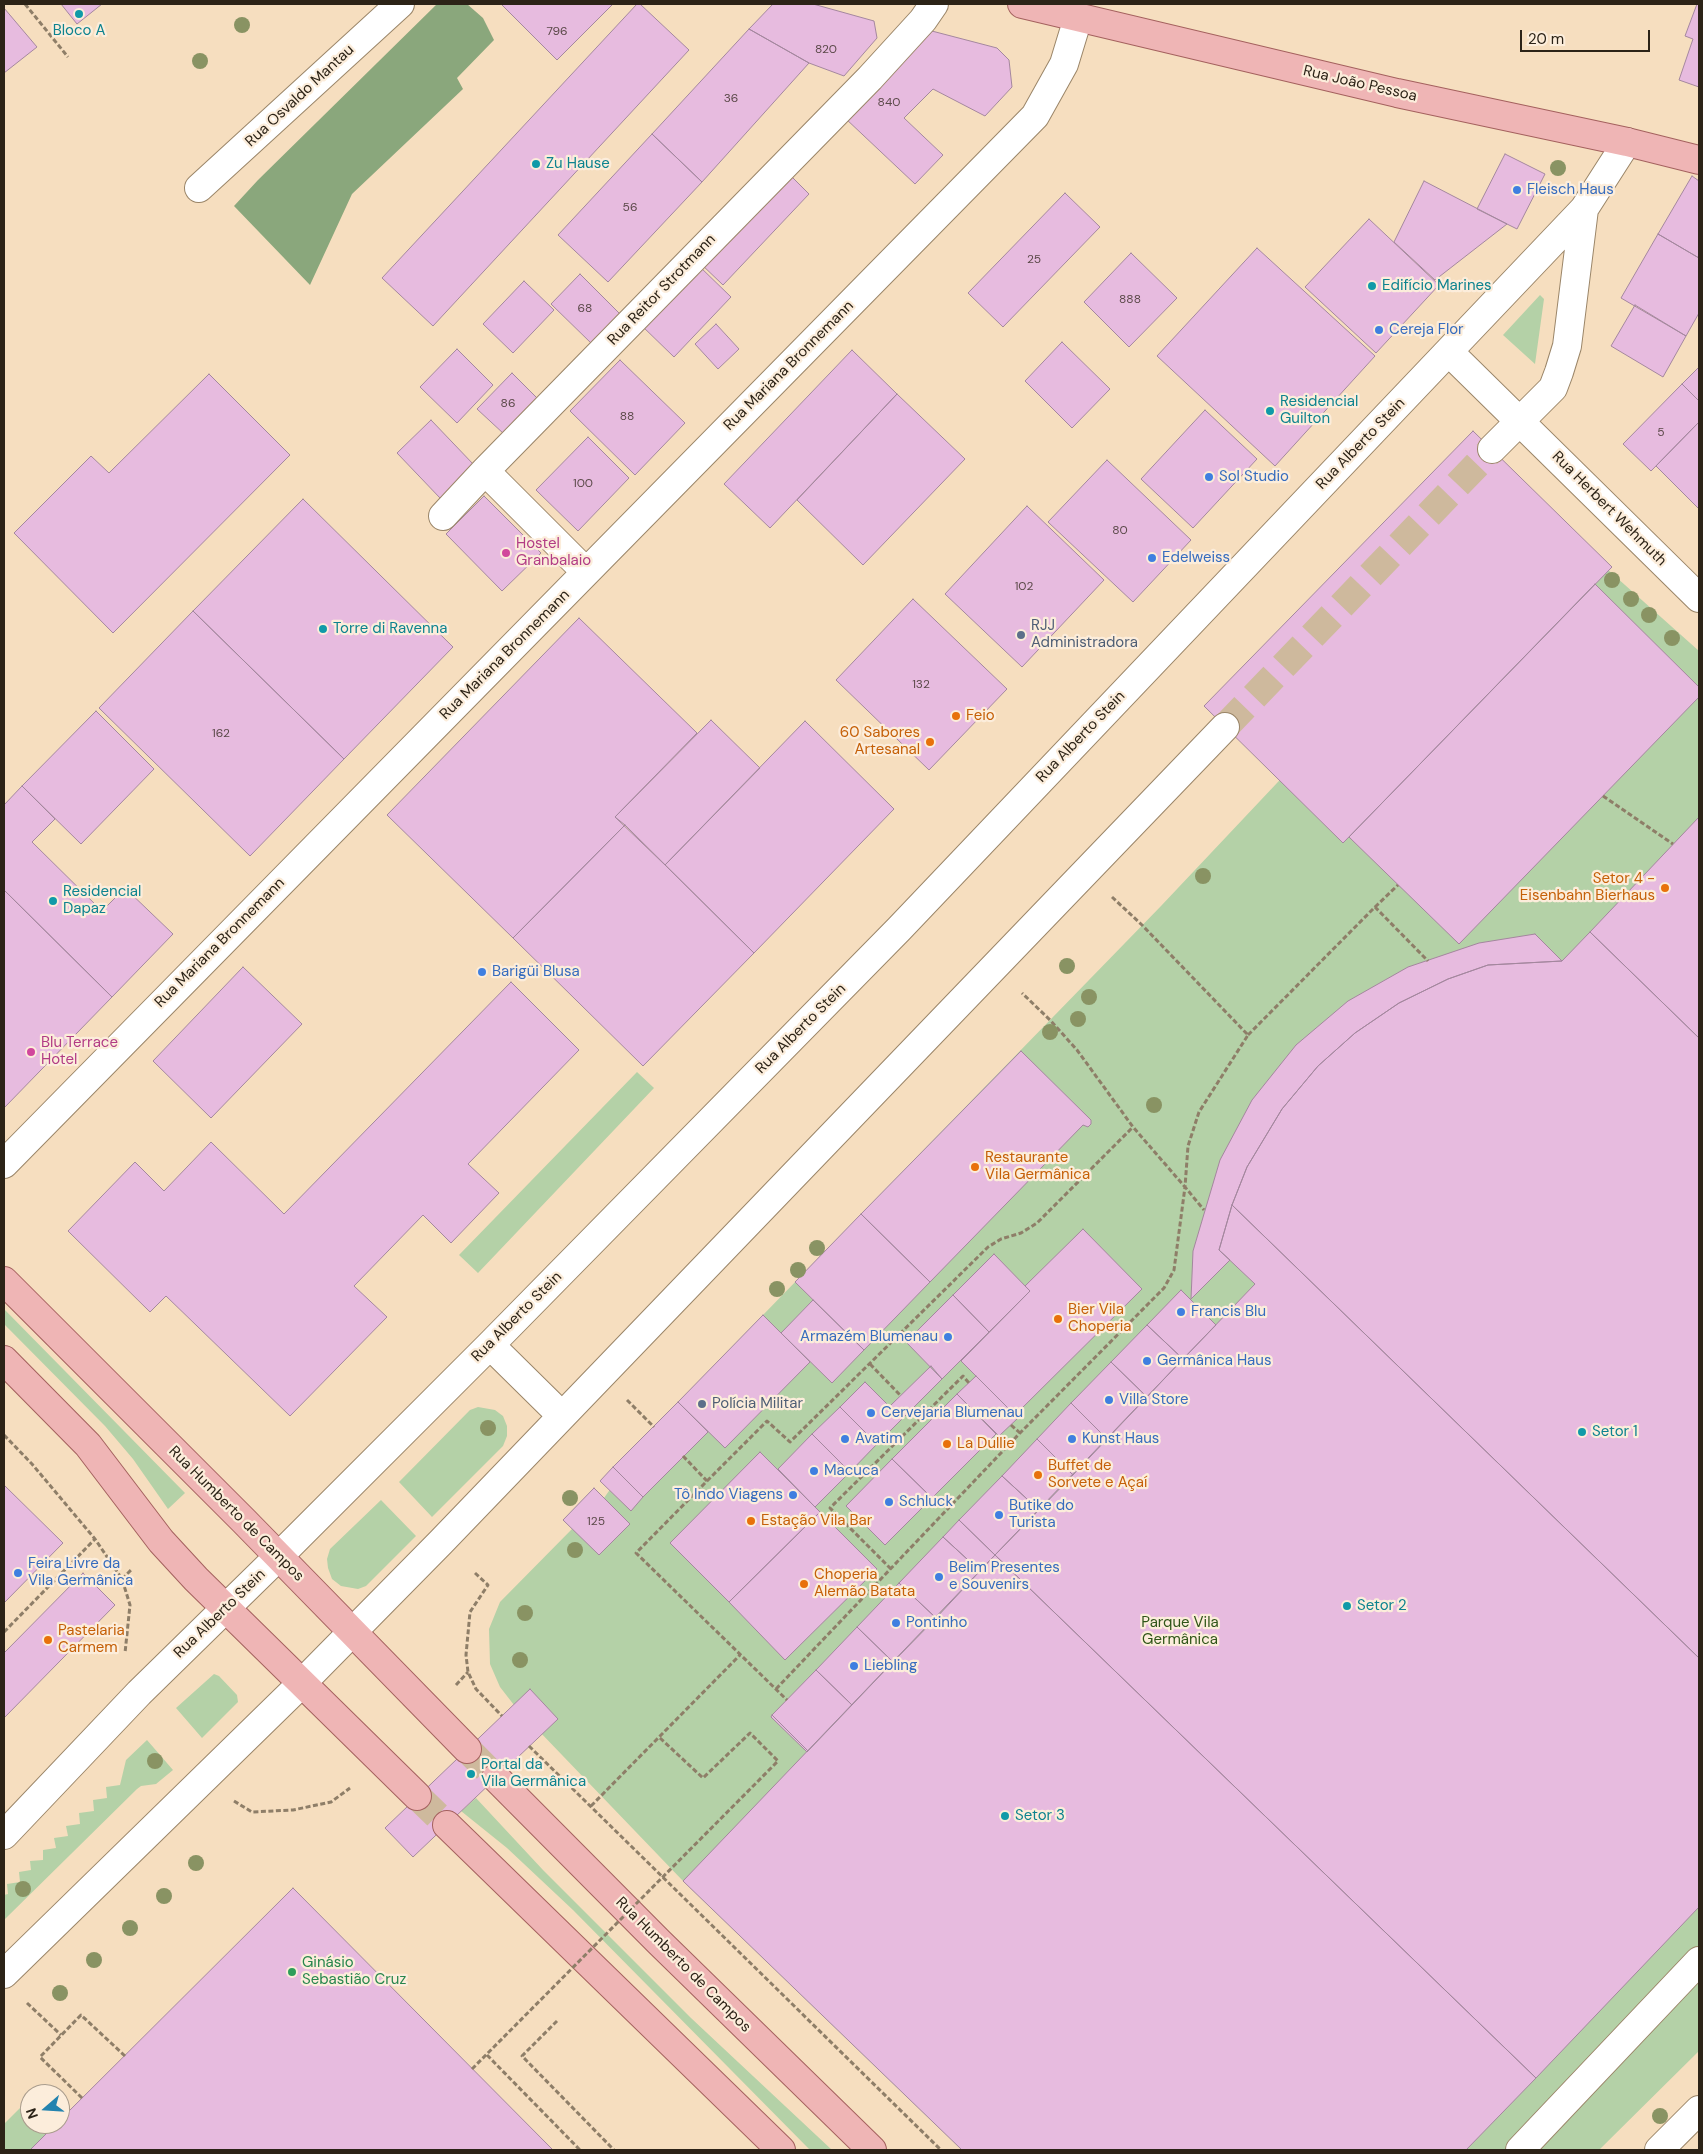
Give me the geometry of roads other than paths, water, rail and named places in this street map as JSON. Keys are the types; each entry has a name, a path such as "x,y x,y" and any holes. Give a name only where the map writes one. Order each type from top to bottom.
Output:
{"main road":[{"name":"Rua João Pessoa","path":"1025,4 1397,93 1627,142 1699,160"},
{"name":"Rua Humberto de Campos","path":"4,1281 467,1749"},
{"path":"4,1360 88,1445 161,1541 225,1609 417,1796"},
{"name":"Rua Humberto de Campos","path":"496,1778 679,1962 872,2150"},
{"path":"447,1825 781,2150"}],"street":[{"name":"Rua Osvaldo Mantau","path":"199,188 400,4"},
{"name":"Rua Reitor Strotmann","path":"443,516 870,78 923,20 934,4"},
{"name":"Rua Mariana Bronnemann","path":"4,1164 1035,116 1064,64 1078,18"},
{"name":"Rua Alberto Stein","path":"4,1835 139,1693 490,1345 892,936 1584,209 1627,142"},
{"name":"Rua Alberto Stein","path":"1492,449 1553,388 1566,346 1584,209"},
{"name":"Rua Herbert Wehmuth","path":"1449,352 1699,598"},
{"path":"485,471 586,572"},
{"path":"4,1974 352,1632 1225,727"},
{"path":"490,1345 562,1416"},
{"path":"1520,2150 1699,1962"},
{"path":"1659,2150 1699,2110"}],"tunnel":[{"path":"1225,727 1492,449"},
{"path":"467,1749 496,1778"},
{"path":"417,1796 447,1825"}],"place":[{"name":"Bloco A","path":"79,14"},
{"name":"Zu Hause","path":"536,164"},
{"name":"Fleisch Haus","path":"1517,190"},
{"name":"Edifício Marines","path":"1372,286"},
{"name":"Cereja Flor","path":"1379,330"},
{"name":"Residencial Guilton","path":"1270,411"},
{"name":"Sol Studio","path":"1209,477"},
{"name":"Hostel Granbalaio","path":"506,553"},
{"name":"Edelweiss","path":"1152,558"},
{"name":"Torre di Ravenna","path":"323,629"},
{"name":"RJJ Administradora","path":"1021,635"},
{"name":"Feio","path":"956,716"},
{"name":"60 Sabores Artesanal","path":"930,742"},
{"name":"Setor 4 - Eisenbahn Bierhaus","path":"1665,888"},
{"name":"Residencial Dapaz","path":"53,901"},
{"name":"Barigüi Blusa","path":"482,972"},
{"name":"Blu Terrace Hotel","path":"31,1052"},
{"name":"Restaurante Vila Germânica","path":"975,1167"},
{"name":"Francis Blu","path":"1181,1312"},
{"name":"Bier Vila Choperia","path":"1058,1319"},
{"name":"Armazém Blumenau","path":"948,1337"},
{"name":"Germânica Haus","path":"1147,1361"},
{"name":"Villa Store","path":"1109,1400"},
{"name":"Polícia Militar","path":"702,1404"},
{"name":"Cervejaria Blumenau","path":"871,1413"},
{"name":"Setor 1","path":"1582,1432"},
{"name":"Avatim","path":"845,1439"},
{"name":"Kunst Haus","path":"1072,1439"},
{"name":"La Dullie","path":"947,1444"},
{"name":"Macuca","path":"814,1471"},
{"name":"Buffet de Sorvete e Açaí","path":"1038,1475"},
{"name":"Tô Indo Viagens","path":"793,1495"},
{"name":"Schluck","path":"889,1502"},
{"name":"Butike do Turista","path":"999,1515"},
{"name":"Estação Vila Bar","path":"751,1521"},
{"name":"Feira Livre da Vila Germânica","path":"18,1573"},
{"name":"Belim Presentes e Souvenirs","path":"939,1577"},
{"name":"Choperia Alemão Batata","path":"804,1584"},
{"name":"Setor 2","path":"1347,1606"},
{"name":"Pontinho","path":"896,1623"},
{"name":"Pastelaria Carmem","path":"48,1640"},
{"name":"Liebling","path":"854,1666"},
{"name":"Portal da Vila Germânica","path":"471,1774"},
{"name":"Setor 3","path":"1005,1816"},
{"name":"Ginásio Sebastião Cruz","path":"292,1972"}],"park label":[{"name":"Parque Vila Germânica","path":"1180,1632"}]}
